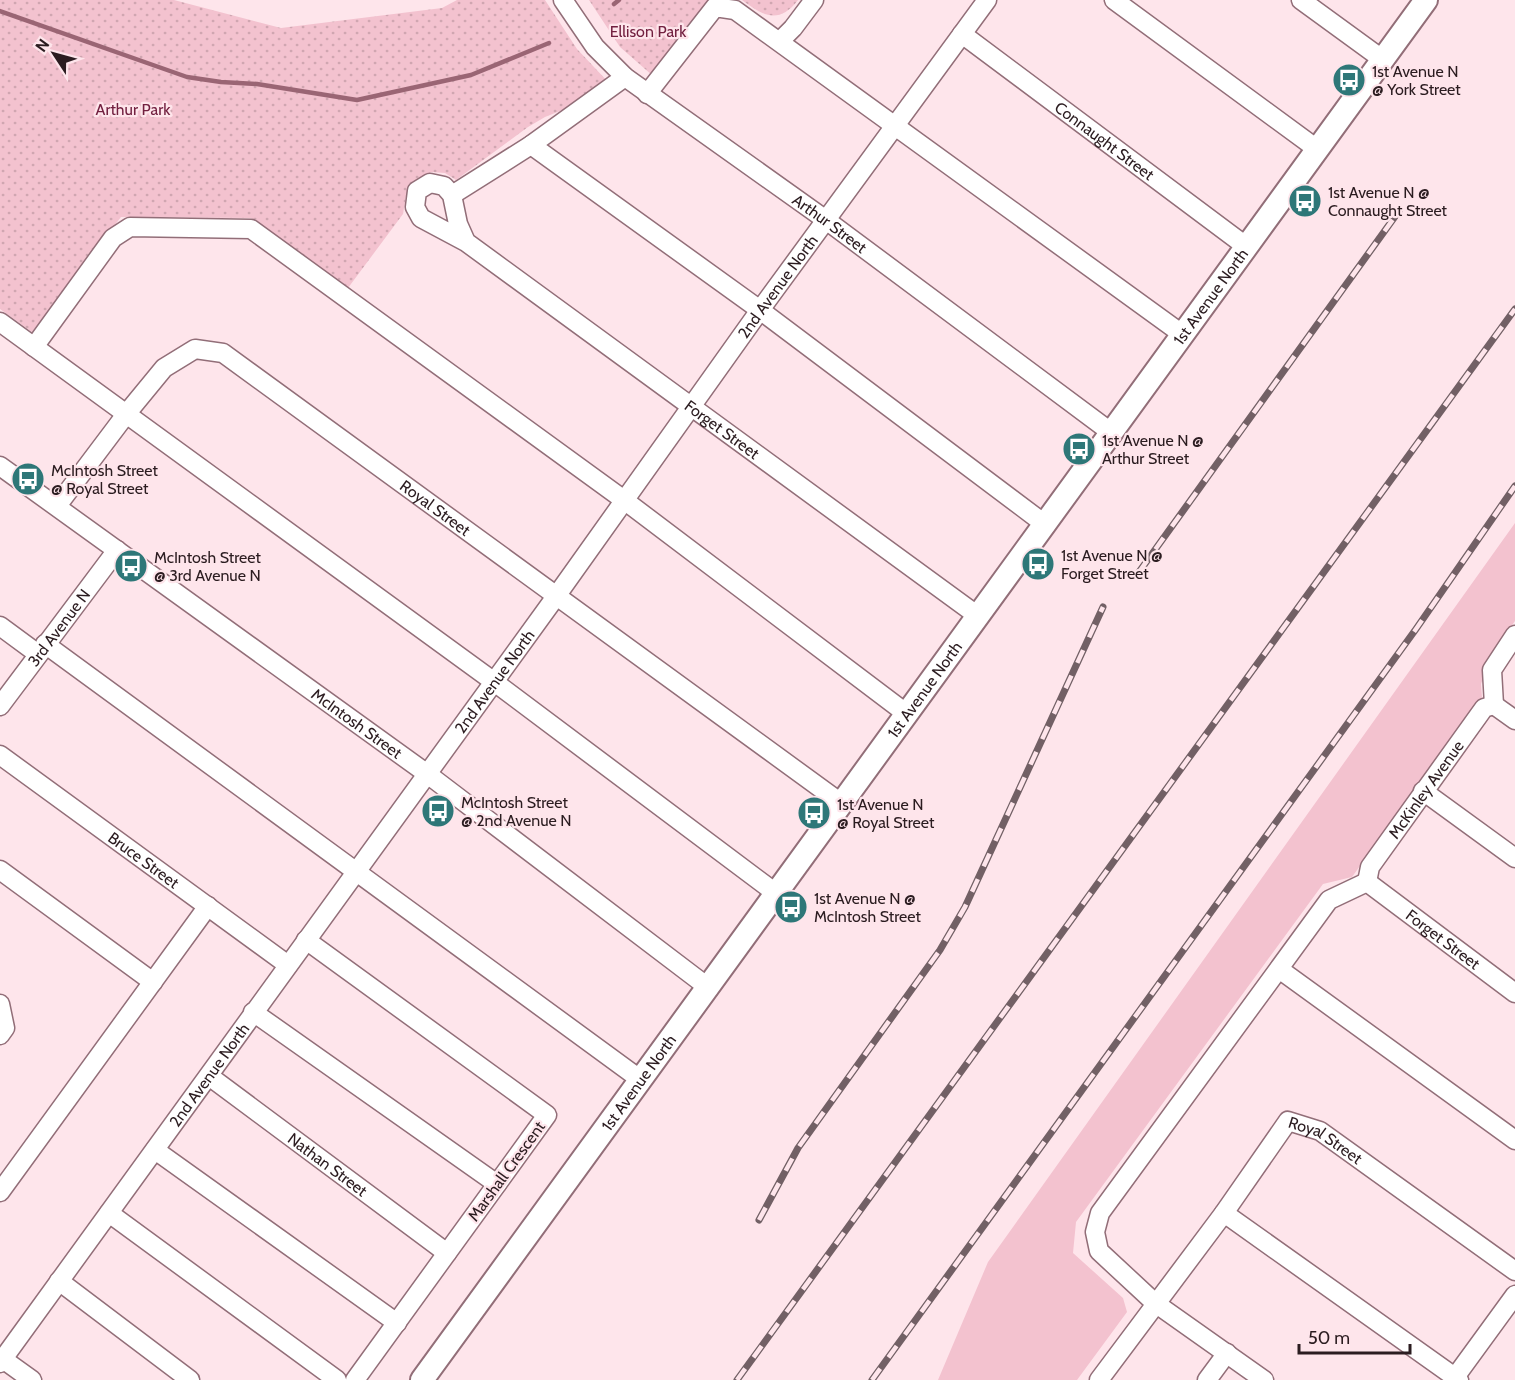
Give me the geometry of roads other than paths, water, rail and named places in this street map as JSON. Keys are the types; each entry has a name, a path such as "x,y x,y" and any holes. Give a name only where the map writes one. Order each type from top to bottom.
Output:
{"main road":[{"name":"1st Avenue North","path":"422,1380 1426,0"}],"street":[{"name":"Arthur Street","path":"563,0 595,47 625,77 826,220 1112,433"},
{"path":"780,41 814,0"},
{"name":"2nd Avenue North","path":"1,1360 557,595 760,310 987,0"},
{"path":"1114,0 1317,149"},
{"path":"1301,0 1382,59"},
{"path":"647,94 715,7 735,10 1182,334"},
{"name":"Connaught Street","path":"962,34 1246,247"},
{"path":"466,242 458,224 452,195 531,145 625,77"},
{"path":"531,145 760,310 1046,525"},
{"name":"Forget Street","path":"452,195 444,186 430,183 417,191 415,207 421,218 466,242 978,616"},
{"path":"34,347 113,238 130,227 250,229 624,500 907,714"},
{"path":"0,322 493,681 777,894"},
{"name":"Royal Street","path":"57,506 164,368 195,349 224,353 841,803"},
{"name":"McIntosh Street","path":"0,466 426,773 708,988"},
{"name":"3rd Avenue N","path":"0,706 117,550"},
{"path":"0,626 42,649 356,870 641,1080"},
{"path":"1515,635 1492,670 1494,705 1515,720"},
{"name":"McKinley Avenue","path":"1370,884 1370,867 1484,708 1494,705"},
{"name":"Bruce Street","path":"0,755 288,965"},
{"path":"1423,791 1515,858"},
{"path":"0,870 153,982"},
{"path":"1264,1380 1155,1303 1100,1251 1095,1232 1100,1213 1329,900 1370,884"},
{"name":"Forget Street","path":"1370,884 1515,993"},
{"path":"0,1192 208,906"},
{"name":"Marshall Crescent","path":"306,940 547,1115 355,1380"},
{"path":"1279,969 1515,1140"},
{"path":"0,1004 5,1028 0,1035"},
{"path":"253,1012 497,1184"},
{"name":"Nathan Street","path":"209,1076 447,1253"},
{"name":"Royal Street","path":"1155,1303 1224,1213 1288,1121 1320,1131 1515,1271"},
{"path":"155,1150 397,1323"},
{"path":"109,1213 337,1380"},
{"path":"1224,1213 1456,1379 1515,1295"},
{"path":"59,1281 190,1380"},
{"path":"1099,1380 1155,1303"},
{"path":"1207,1380 1227,1353"},
{"path":"1,1360 32,1380"}],"waterway":[{"path":"614,4 619,0"},
{"path":"0,11 187,77 257,84 357,100 471,75 549,43"}],"railway":[{"path":"1139,572 1399,211"},
{"path":"737,1380 1515,309"},
{"path":"872,1380 1416,629 1515,486"},
{"path":"759,1220 798,1148 940,950 965,907 1103,607"}],"place":[{"name":"1st Avenue N @ York Street","path":"1349,80"},
{"name":"1st Avenue N @ Connaught Street","path":"1305,201"},
{"name":"1st Avenue N @ Arthur Street","path":"1079,449"},
{"name":"McIntosh Street @ Royal Street","path":"28,479"},
{"name":"1st Avenue N @ Forget Street","path":"1038,564"},
{"name":"McIntosh Street @ 3rd Avenue N","path":"131,566"},
{"name":"McIntosh Street @ 2nd Avenue N","path":"438,811"},
{"name":"1st Avenue N @ Royal Street","path":"814,813"},
{"name":"1st Avenue N @ McIntosh Street","path":"791,907"}],"park label":[{"name":"Ellison Park","path":"648,31"},
{"name":"Arthur Park","path":"133,109"}]}
